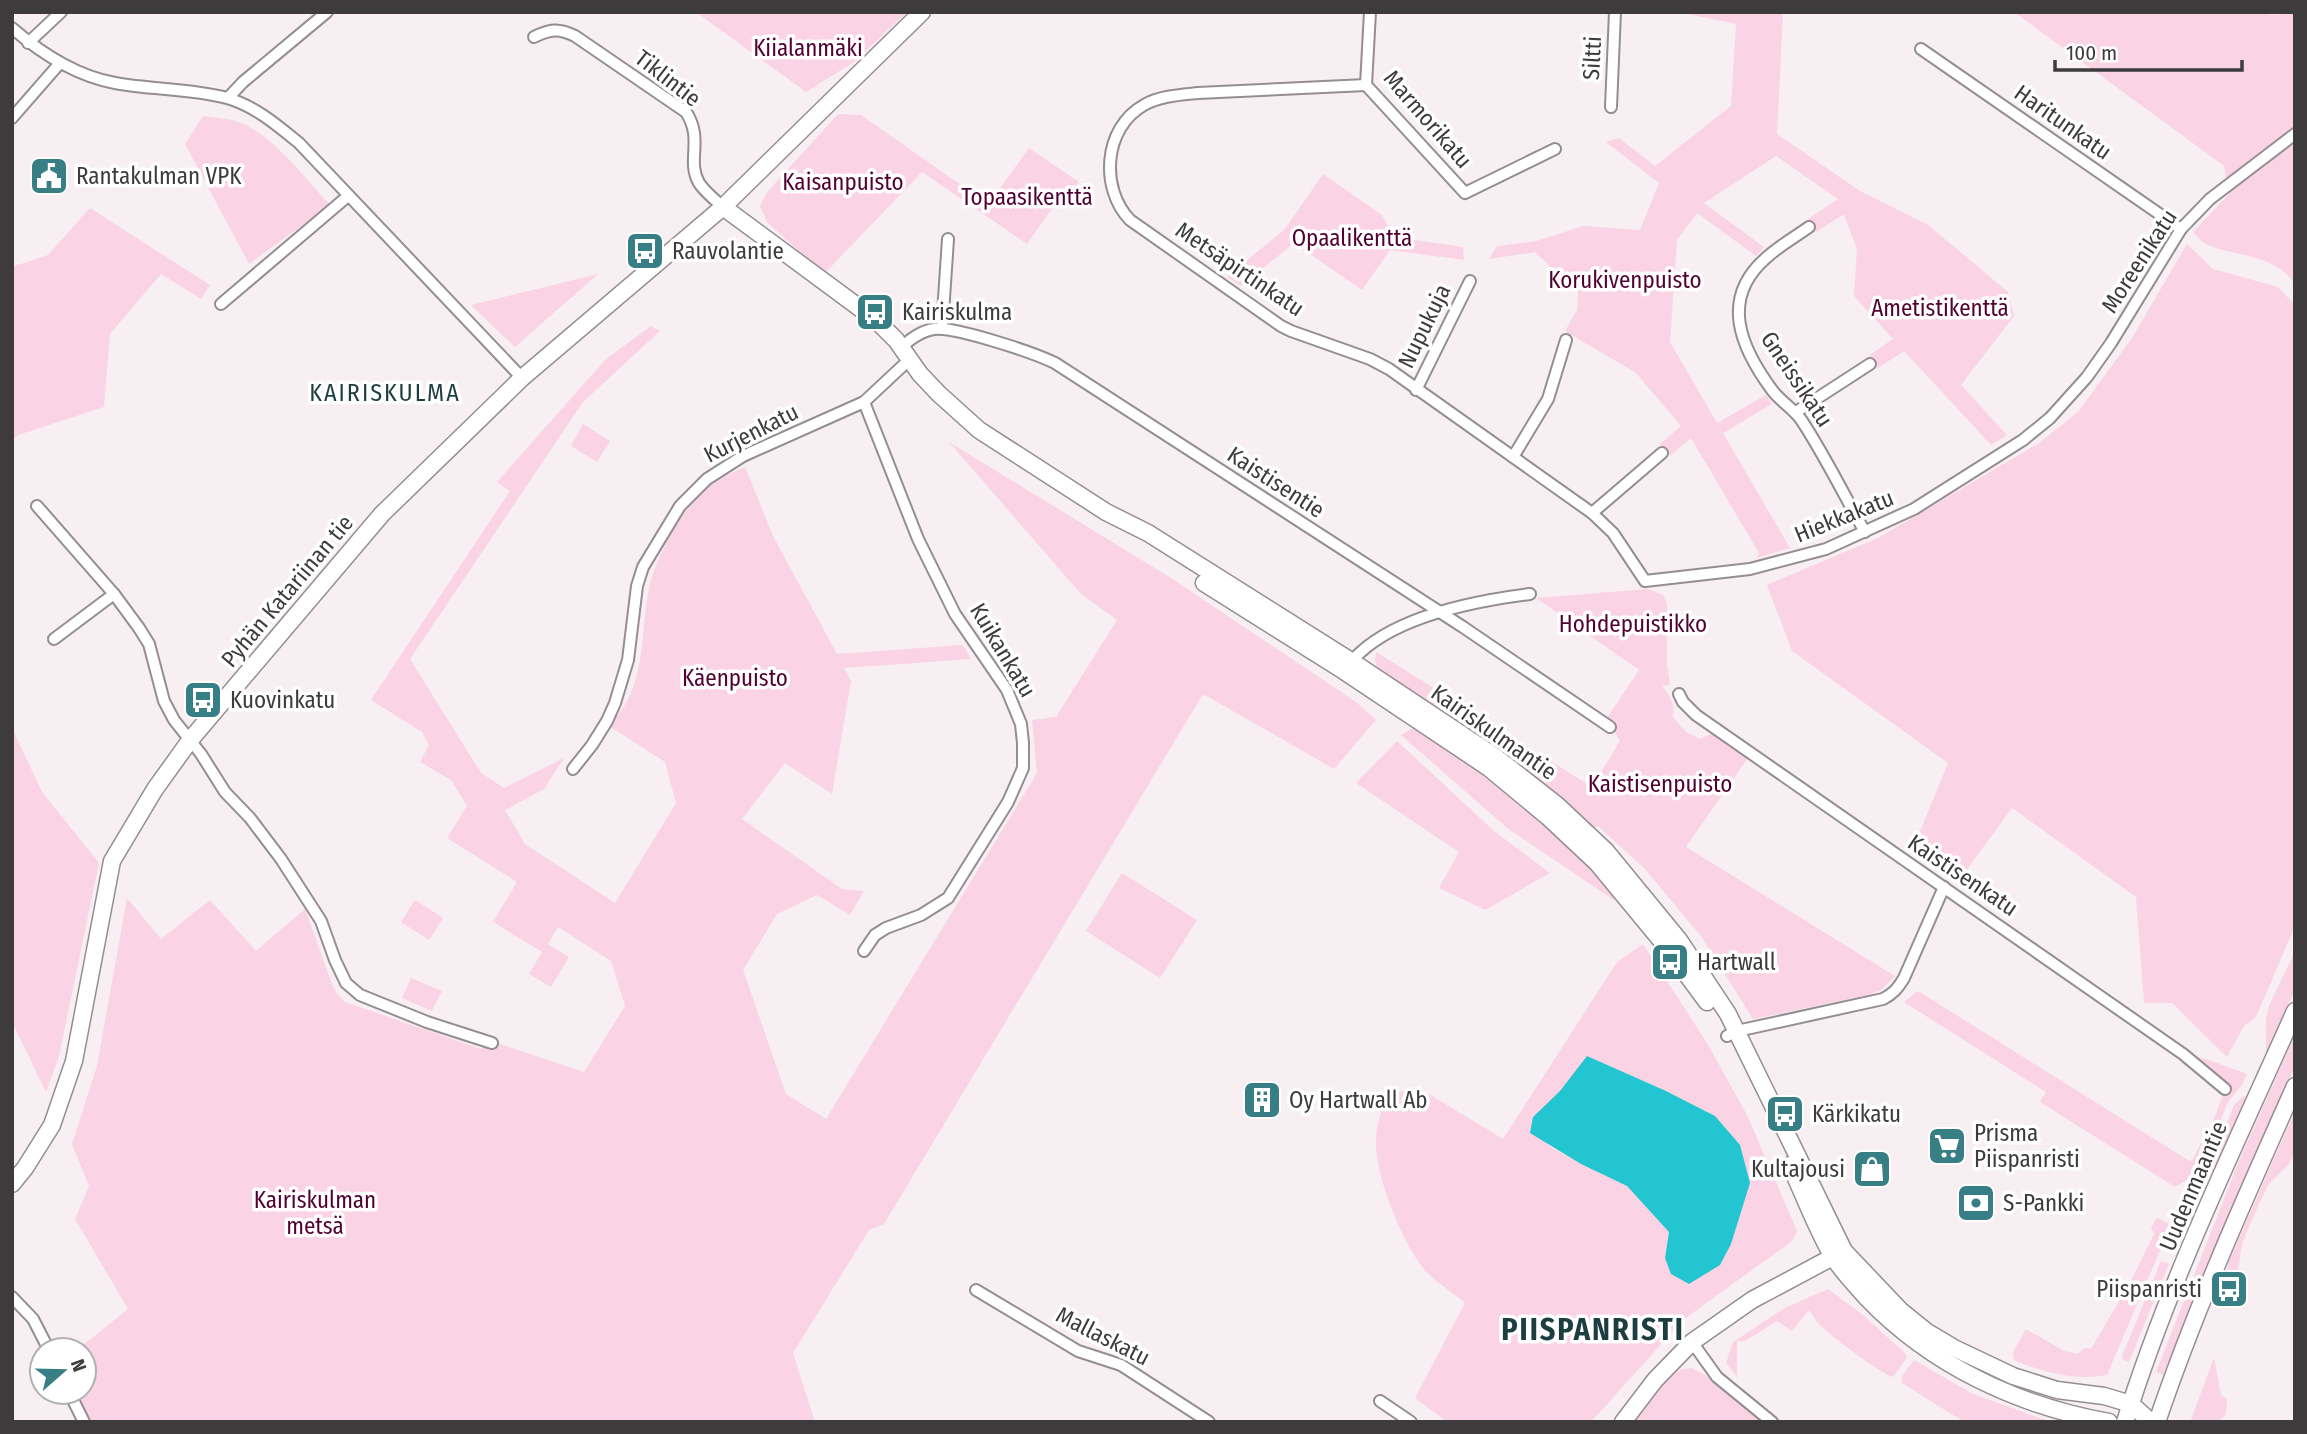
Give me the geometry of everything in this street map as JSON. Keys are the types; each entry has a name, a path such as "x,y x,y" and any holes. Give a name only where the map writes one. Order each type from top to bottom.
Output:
{"street":[{"path":"28,43 61,12"},
{"path":"228,98 243,82 327,12"},
{"name":"Pyhän Katariinan tie","path":"12,1184 52,1125 74,1061 111,861 155,789 191,740 382,514 522,378 723,207 922,12"},
{"name":"Marmorikatu","path":"1370,12 1366,85 1465,193 1555,149"},
{"name":"Siltti","path":"1611,107 1615,12"},
{"path":"12,28 28,43 60,63 93,78 228,98 275,122 299,143 522,378"},
{"name":"Tiklintie","path":"534,37 549,30 562,30 575,36 686,112 694,124 696,137 695,174 700,184 723,207"},
{"name":"Haritunkatu","path":"1921,49 2181,229"},
{"path":"12,118 60,63"},
{"name":"Metsäpirtinkatu","path":"1366,85 1182,94 1153,101 1135,111 1119,134 1110,163 1110,186 1117,205 1130,220 1281,326 1370,359 1389,369 1592,513 1612,533 1645,582"},
{"name":"Moreenikatu","path":"2036,429 2050,418 2080,385 2112,343 2181,229 2210,199 2295,134"},
{"path":"221,304 348,196"},
{"name":"Kairiskulmantie","path":"723,207 876,320 939,394 979,430 1106,512 1185,571 1348,666 1489,768 1548,817 1597,863 1668,949 1732,1033 1855,1285 1888,1319 1945,1362 2007,1393 2109,1422"},
{"name":"Gneissikatu","path":"1809,227 1757,266 1744,285 1739,308 1744,342 1752,360 1773,391 1796,412 1865,532"},
{"path":"905,353 922,332 942,328 948,239"},
{"name":"Nupukuja","path":"1416,390 1470,281"},
{"name":"Kaistisentie","path":"942,328 1030,353 1055,363 1610,727"},
{"path":"1513,457 1549,399 1566,340"},
{"name":"Kurjenkatu","path":"573,769 602,729 615,703 628,660 637,586 643,567 680,506 707,479 743,456 864,402 905,353"},
{"path":"1796,412 1870,364"},
{"name":"Kuikankatu","path":"864,402 918,539 955,614 1007,690 1021,724 1023,743 1023,768 1008,803 948,898 922,915 886,928 875,935 864,951"},
{"name":"Hiekkakatu","path":"1645,582 1772,565 1826,549 1928,501 2036,429"},
{"path":"1592,513 1662,453"},
{"path":"37,506 114,594 149,644 164,701 174,720 191,740 225,792 250,818 281,859 321,921 345,983 360,995 428,1022 492,1043"},
{"path":"54,639 114,594"},
{"path":"1348,666 1380,640 1436,611 1530,594"},
{"name":"Kaistisenkatu","path":"1679,694 1696,715 2183,1054 2225,1089"},
{"path":"1732,1033 1890,996 1903,978 1944,887"},
{"name":"Uudenmaantie","path":"2126,1422 2143,1363 2295,1011"},
{"path":"2157,1422 2197,1312 2295,1086"},
{"path":"1623,1422 1654,1380 1692,1342 1752,1300 1839,1254"},
{"name":"Kairiskulmantie","path":"1839,1254 1901,1311 1927,1332 1954,1348 2014,1376 2057,1390 2104,1396 2131,1404 2151,1422"},
{"name":"Mallaskatu","path":"976,1290 1078,1350 1121,1365 1209,1422"},
{"path":"12,1297 33,1319 42,1336"},
{"path":"1692,1342 1717,1377 1772,1422"},
{"path":"1380,1402 1410,1422"},
{"path":"76,1406 84,1422"}],"green space":[{"name":"Kiialanmäki","path":"696,12 907,12 854,62 806,92"},
{"name":"Korukivenpuisto","path":"1678,12 1785,12 1777,134 1860,191 1928,225 2008,292 2014,316 1961,385 2007,435 1991,445 1904,351 1878,368 1870,355 1893,339 1854,296 1857,249 1844,214 1816,232 1808,219 1838,199 1776,156 1704,203 1764,247 1756,256 1697,213 1677,240 1670,342 1717,423 1766,395 1772,404 1723,433 1790,548 1756,558 1759,553 1691,438 1670,456 1660,444 1681,426 1636,373 1565,331 1577,310 1578,293 1535,252 1489,259 1497,246 1537,241 1583,226 1640,230 1659,183 1606,142 1619,138 1655,166 1731,106 1736,24"},
{"path":"2014,12 2295,13 2295,285 2278,267 2206,244 2193,232 2229,194 2224,166"},
{"name":"Kaisanpuisto","path":"838,114 861,115 958,183 971,191 993,198 1029,148 1079,182 1072,192 1063,193 1027,244 922,172 824,274 767,222 760,206 768,191"},
{"path":"203,116 236,121 262,135 287,157 330,205 249,264 185,144"},
{"name":"Opaalikenttä","path":"1323,174 1382,215 1394,237 1463,247 1464,260 1390,250 1362,290 1294,243 1241,286 1227,277 1285,229"},
{"path":"90,208 210,285 201,299 161,274 110,334 104,407 18,435 12,440 12,267 48,255"},
{"path":"2187,244 2213,269 2278,287 2295,305 2295,926 2256,1017 2244,1026 2227,1057 2172,1003 2144,1003 2136,897 2012,808 1960,879 1914,846 1948,763 1792,651 1767,585 1878,538 2039,443 2078,412 2132,338"},
{"path":"598,274 515,347 471,305"},
{"name":"Kairiskulman metsä","path":"651,326 660,331 583,402 410,659 481,773 504,788 564,758 544,789 505,810 525,844 615,903 676,803 665,762 609,726 626,704 635,682 641,655 647,597 658,560 687,510 712,483 745,467 773,536 837,654 963,645 971,659 844,668 851,681 832,794 785,763 742,819 842,889 864,891 850,915 817,895 777,914 743,970 786,1094 826,1119 1037,773 1032,720 1056,717 1117,620 1081,594 949,442 1171,578 1356,702 1376,720 1334,769 1203,694 884,1224 869,1230 793,1353 815,1422 89,1422 80,1406 98,1406 98,1336 94,1336 128,1309 75,1219 89,1186 72,1144 97,1066 127,898 161,939 210,900 256,951 305,909 332,984 345,1002 481,1049 488,1040 584,1072 625,1006 611,961 558,927 548,944 569,957 551,987 529,974 542,952 493,922 517,882 447,838 467,806 451,780 420,762 429,745 422,732 371,700 510,491 497,482 606,359"},
{"path":"583,424 610,441 597,462 571,446"},
{"name":"Kaistisenpuisto","path":"1648,589 1663,595 1667,604 1667,664 1670,685 1662,686 1671,700 1673,717 1686,732 1700,739 1711,734 1747,759 1686,847 1895,976 1881,990 1869,995 1753,1019 1701,936 1644,868 1598,826 1593,828 1487,740 1379,671 1375,662 1376,652 1592,787 1620,741 1607,718 1639,670 1536,598"},
{"path":"12,728 42,792 99,863 59,1056 46,1092 12,1022"},
{"path":"1411,729 1420,730 1467,761 1552,827 1618,894 1614,900 1507,828 1401,735"},
{"path":"1397,741 1494,831 1550,873 1485,910 1439,888 1459,852 1356,783"},
{"path":"1122,873 1197,920 1160,978 1086,931"},
{"path":"415,900 443,918 429,940 401,922"},
{"path":"1643,944 1707,1043 1747,1115 1797,1231 1792,1241 1683,1320 1591,1422 1447,1422 1415,1398 1465,1303 1424,1269 1412,1252 1391,1208 1376,1147 1377,1128 1386,1099 1409,1088 1429,1094 1503,1139 1617,962","holes":["1587,1057 1666,1091 1715,1116 1739,1215 1731,1244 1665,1258 1670,1232 1627,1186 1550,1147 1533,1117 1560,1091"]},
{"path":"2295,951 2295,990 2266,1053 2266,1020 2269,1006"},
{"path":"411,978 442,991 432,1011 402,998"},
{"path":"1918,991 2191,1162 2213,1121 2224,1093 2191,1056 2247,1074 2228,1102 2200,1172 2175,1187 2040,1102 2046,1092 1904,1002"},
{"path":"2295,1034 2295,1066 2163,1375 2156,1372 2237,1166"},
{"path":"2246,1097 2223,1152 2198,1198 2193,1196 2219,1144 2234,1105"},
{"path":"2295,1111 2295,1154 2269,1184 2258,1206 2242,1244 2237,1278 2229,1274 2229,1261"},
{"path":"2157,1218 2171,1225 2107,1375 2084,1377 2059,1374 2014,1360 2013,1352 2026,1329 2064,1351 2078,1354 2084,1348 2091,1349 2133,1277 2154,1234 2151,1227"},
{"path":"2161,1261 2169,1264 2129,1362 2122,1359 2122,1356"},
{"path":"1828,1289 1863,1315 1906,1354 1907,1358 1893,1377 1834,1337 1819,1324 1809,1310 1792,1331 1777,1321 1745,1341 1737,1341 1737,1377 1726,1363 1733,1342 1785,1308"},
{"path":"2214,1358 2221,1395 2227,1399 2226,1414 2219,1422 2190,1422"},
{"path":"1914,1360 1973,1394 2051,1422 1964,1422 1902,1383 1902,1376"},
{"path":"1692,1368 1709,1377 1763,1422 1629,1422 1664,1380 1682,1370"}],"water":[{"path":"1587,1056 1715,1116 1740,1145 1750,1183 1731,1244 1720,1265 1689,1284 1671,1274 1665,1258 1669,1232 1627,1186 1581,1164 1530,1133 1533,1117 1560,1091"}],"place":[{"name":"Rantakulman VPK","path":"49,176"},
{"name":"Rauvolantie","path":"645,251"},
{"name":"Kairiskulma","path":"875,312"},
{"name":"Kuovinkatu","path":"203,700"},
{"name":"Hartwall","path":"1670,962"},
{"name":"Oy Hartwall Ab","path":"1262,1100"},
{"name":"Kärkikatu","path":"1785,1114"},
{"name":"Prisma Piispanristi","path":"1947,1146"},
{"name":"Kultajousi","path":"1872,1169"},
{"name":"S-Pankki","path":"1976,1203"},
{"name":"Piispanristi","path":"2229,1289"}],"district":[{"name":"KAIRISKULMA","path":"385,393"},
{"name":"PIISPANRISTI","path":"1593,1330"}],"park label":[{"name":"Topaasikenttä","path":"1027,197"},
{"name":"Ametistikenttä","path":"1940,308"},
{"name":"Hohdepuistikko","path":"1633,624"},
{"name":"Käenpuisto","path":"735,678"}]}
